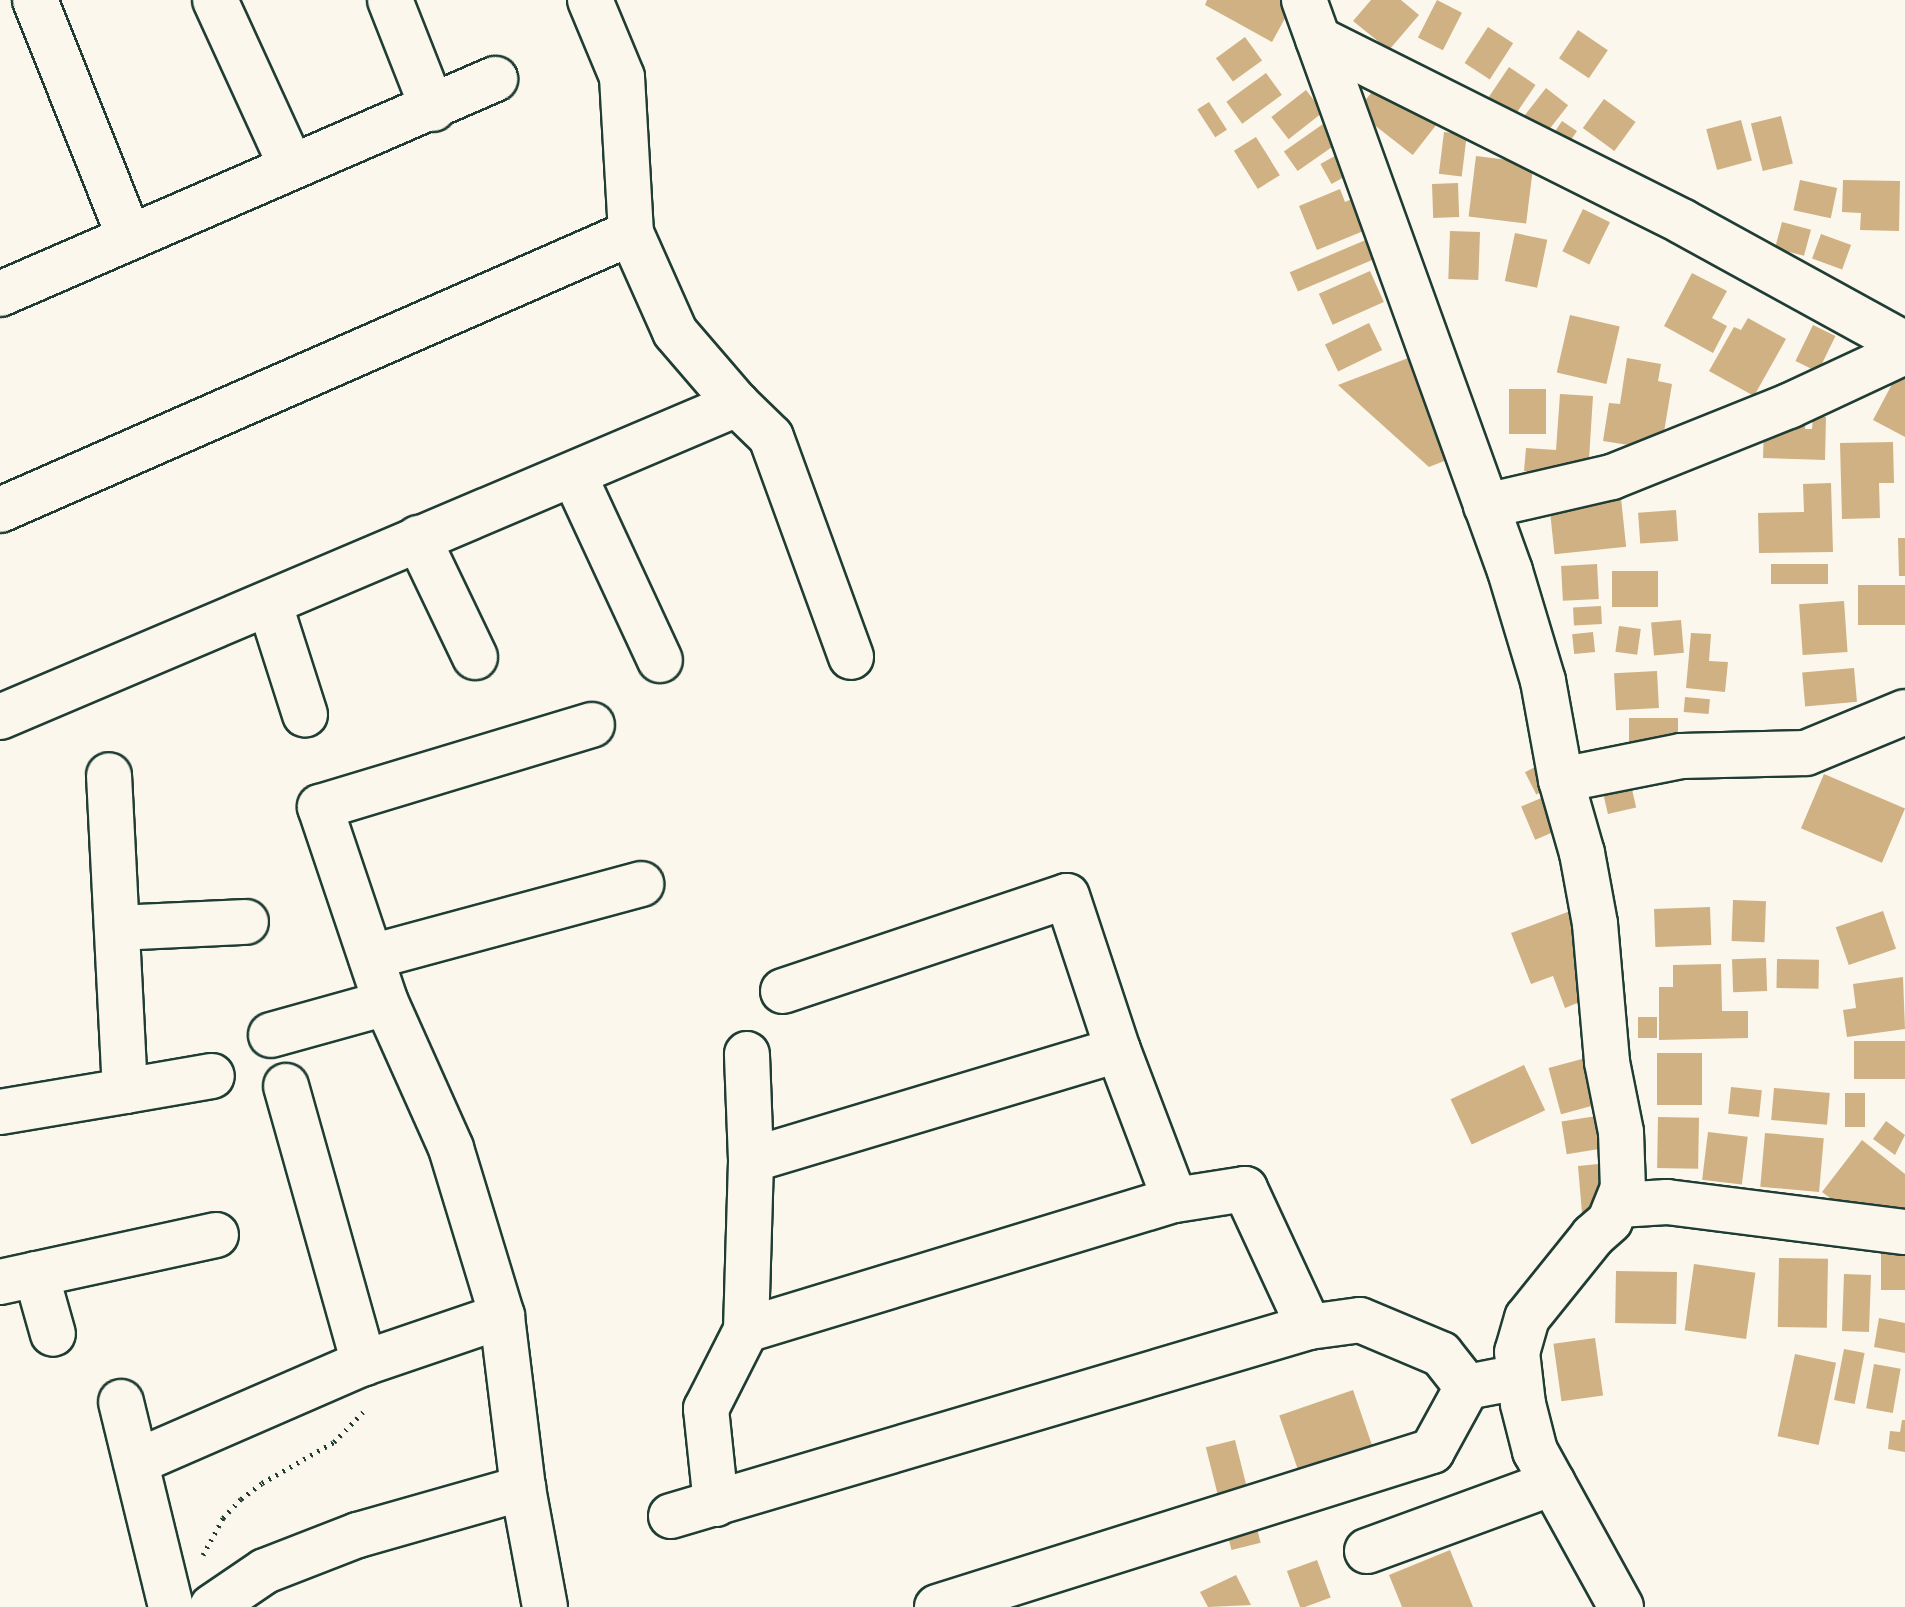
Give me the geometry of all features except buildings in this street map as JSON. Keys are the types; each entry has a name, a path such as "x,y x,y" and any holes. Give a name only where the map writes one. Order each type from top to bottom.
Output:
{"street":[{"path":"35,0 129,236"},
{"path":"215,0 291,166"},
{"path":"390,0 433,109"},
{"path":"590,0 622,77 631,233 675,332 737,404 771,437 851,657"},
{"path":"1311,19 1905,344"},
{"path":"1311,19 1510,571 1543,681 1561,780 1582,853 1595,924 1607,1062 1621,1132 1623,1188 1619,1205 1610,1221 1593,1236 1527,1318 1519,1337 1519,1376 1535,1451 1621,1607"},
{"path":"0,294 291,166 433,109 495,79"},
{"path":"0,510 631,233"},
{"path":"1486,506 1612,477 1789,406 1905,352"},
{"path":"0,717 270,605 418,538 737,404"},
{"path":"574,475 660,660"},
{"path":"418,538 475,657"},
{"path":"270,605 305,715"},
{"path":"1561,780 1681,756 1806,753 1905,712"},
{"path":"545,1607 523,1488 502,1316 451,1148 386,1003 320,807 592,725"},
{"path":"109,775 125,1091"},
{"path":"371,957 641,884"},
{"path":"783,991 1067,896 1118,1050 1175,1200"},
{"path":"117,928 246,922"},
{"path":"271,1035 386,1003"},
{"path":"751,1160 1118,1050"},
{"path":"716,1504 706,1409 746,1330 751,1160 747,1054"},
{"path":"0,1112 212,1076"},
{"path":"286,1086 366,1381"},
{"path":"746,1330 1175,1200 1245,1189 1309,1327"},
{"path":"1619,1205 1667,1202 1905,1232"},
{"path":"53,1334 18,1278 216,1235"},
{"path":"136,1462 366,1381 502,1316"},
{"path":"671,1516 1309,1327 1360,1320 1441,1354 1467,1387"},
{"path":"937,1607 1432,1451 1467,1387 1519,1376"},
{"path":"121,1402 171,1607"},
{"path":"1367,1551 1553,1483"},
{"path":"212,1607 265,1571 358,1535 523,1488"}],"path":[{"path":"202,1564 212,1535 241,1499 262,1483 334,1442 364,1411 366,1381"}]}
